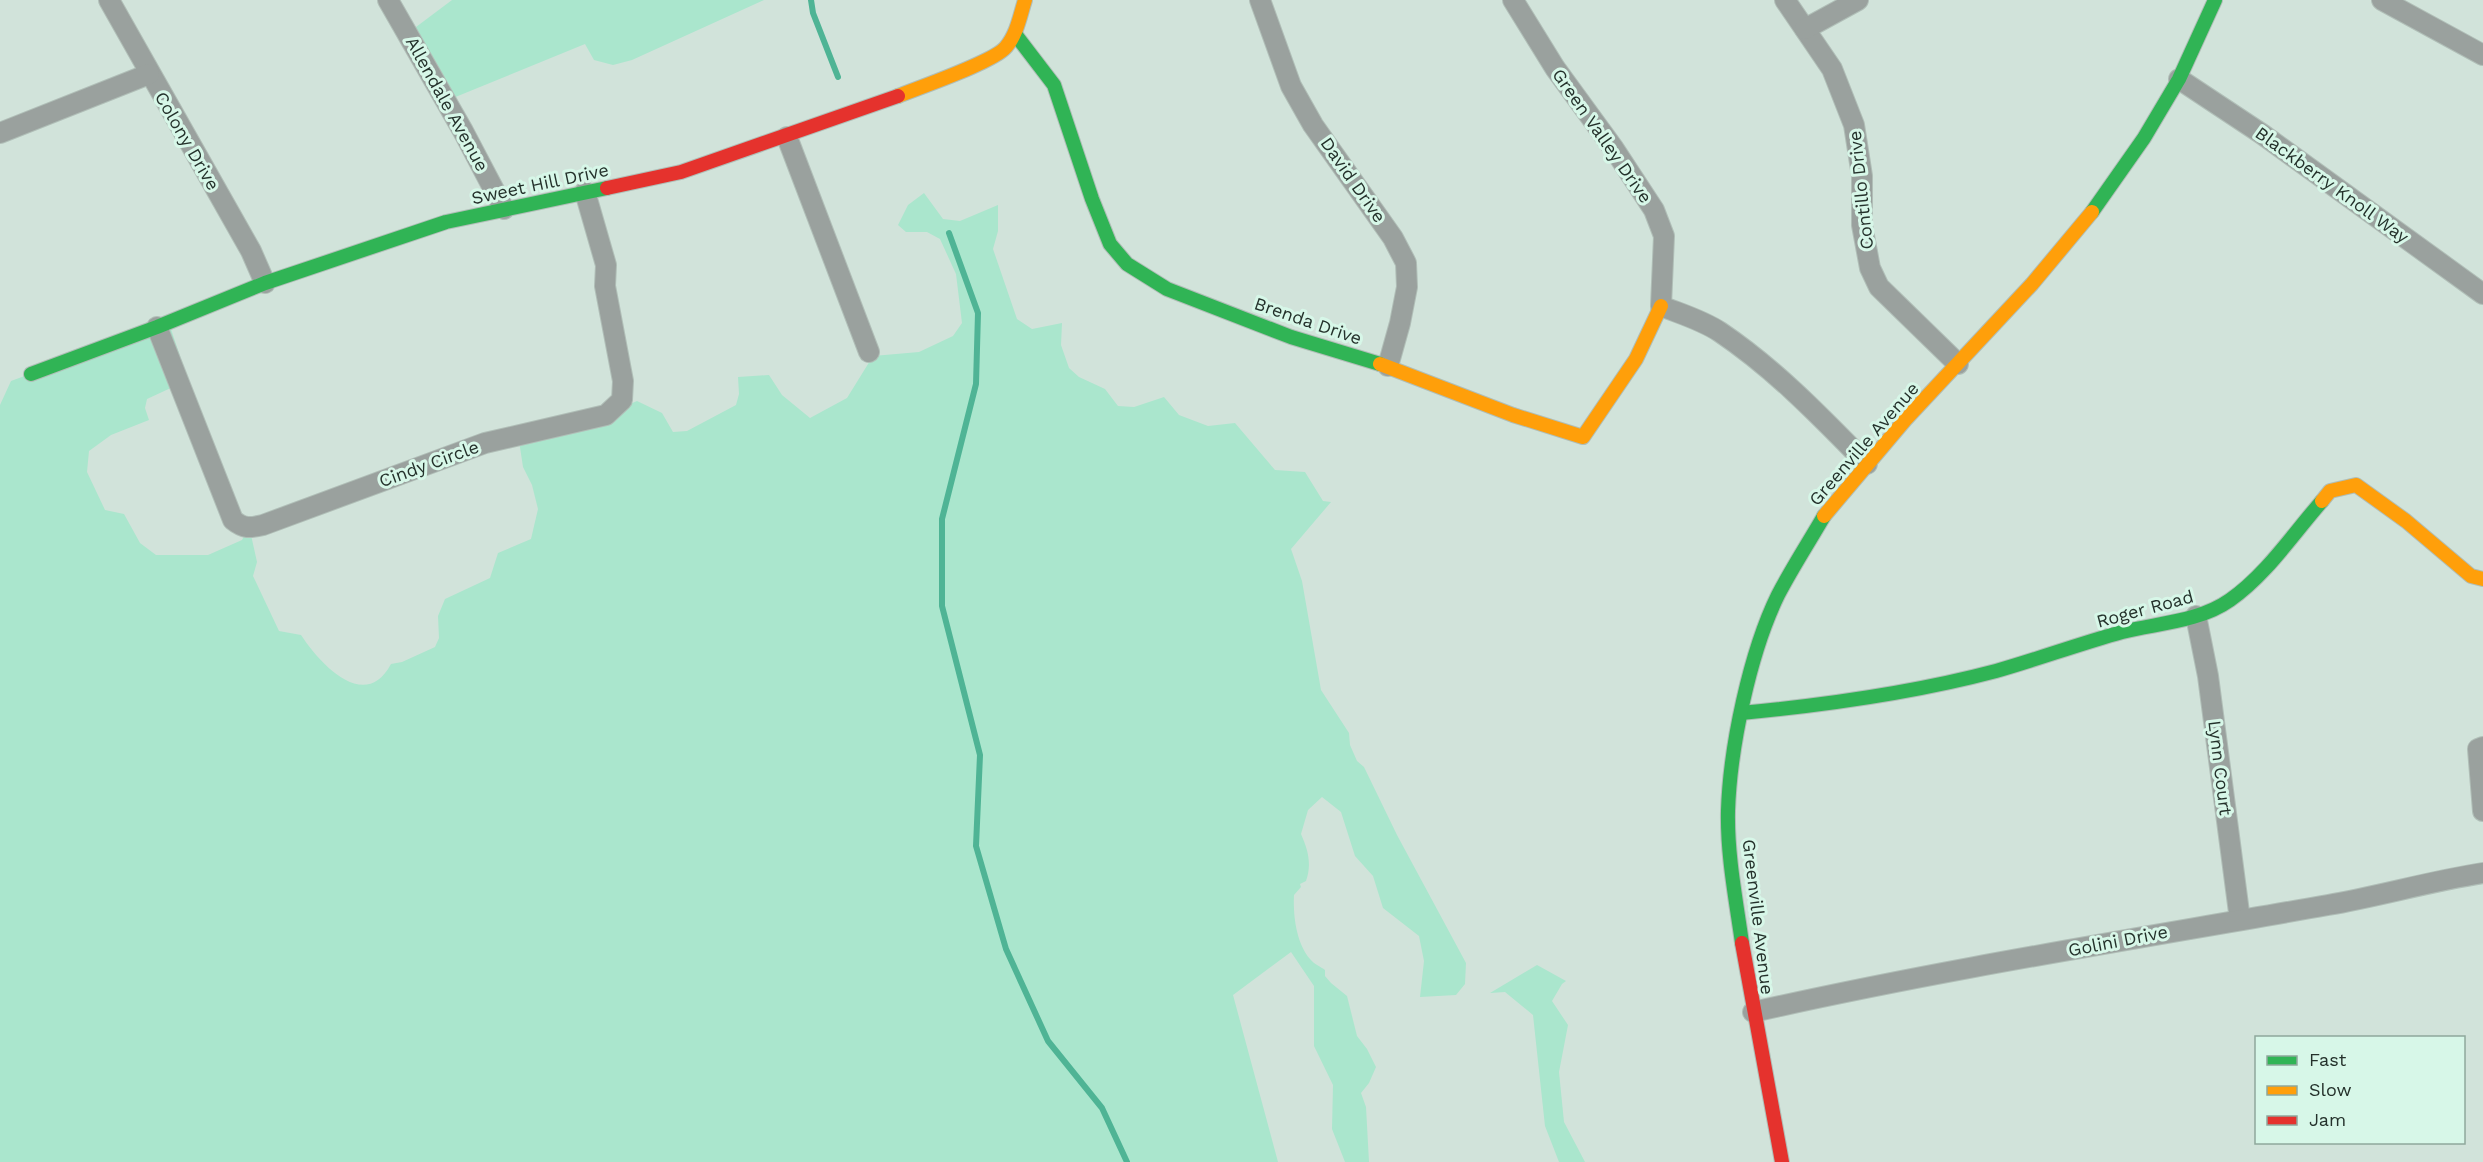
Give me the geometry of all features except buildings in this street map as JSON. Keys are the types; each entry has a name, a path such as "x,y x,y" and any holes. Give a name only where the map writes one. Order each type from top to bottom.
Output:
{"street":[{"name":"Colony Drive","path":"110,0 149,74 251,251 265,283"},
{"name":"Allendale Avenue","path":"388,0 463,131 504,209"},
{"name":"Sweet Hill Drive","path":"31,374 158,327 265,283 436,226 504,209 671,174 787,136 987,60 1005,49 1015,34 1025,0"},
{"name":"David Drive","path":"1260,0 1292,86 1313,125 1394,238 1406,263 1407,287 1388,366"},
{"name":"Green Valley Drive","path":"1513,0 1555,68 1614,149 1653,210 1664,236 1661,306"},
{"name":"Contillo Drive","path":"1785,0 1832,69 1854,125 1862,176 1862,225 1870,268 1879,287 1958,364"},
{"path":"1805,29 1858,0"},
{"name":"Greenville Avenue","path":"1782,1162 1753,1012 1732,874 1728,813 1732,759 1740,713 1761,636 1778,595 1827,510 2032,284 2093,210 2144,138 2178,79 2215,0"},
{"path":"2382,0 2483,55"},
{"name":"Brenda Drive","path":"1015,34 1054,85 1092,199 1110,244 1127,264 1178,293 1291,337 1388,366 1513,415 1583,437 1636,359 1661,306"},
{"path":"0,133 149,74"},
{"name":"Blackberry Knoll Way","path":"2178,79 2262,134 2483,294"},
{"path":"787,136 869,352"},
{"name":"Cindy Circle","path":"158,327 233,520 241,527 263,525 485,443 606,415 622,400 623,381 605,286 606,265 585,192"},
{"path":"1661,306 1719,331 1756,359 1816,412 1867,464"},
{"name":"Roger Road","path":"1740,713 1814,706 1898,692 1995,671 2123,632 2196,616 2229,601 2258,575 2330,491 2344,486 2356,485 2406,521 2471,576 2483,579"},
{"name":"Lynn Court","path":"2196,616 2208,676 2240,920"},
{"path":"2483,747 2478,749 2483,811"},
{"name":"Golini Drive","path":"1753,1012 1947,972 2177,929 2364,899 2449,878 2483,873"}],"green space":[{"path":"452,0 764,0 632,60 613,65 594,60 585,44 453,98 416,32 416,27"},
{"path":"924,193 943,219 960,221 998,205 998,231 993,249 1017,319 1032,329 1062,323 1061,345 1069,368 1079,377 1105,389 1118,406 1134,407 1164,397 1179,415 1208,426 1235,423 1275,470 1305,472 1323,501 1331,502 1291,549 1302,581 1321,690 1349,733 1350,745 1357,761 1364,767 1397,835 1466,963 1465,984 1456,995 1420,997 1424,961 1419,936 1383,908 1373,876 1355,856 1341,812 1322,797 1308,810 1301,834 1307,851 1309,869 1306,881 1300,884 1301,887 1294,895 1296,928 1301,945 1310,959 1325,970 1325,976 1347,996 1357,1036 1376,1067 1369,1083 1361,1093 1366,1107 1369,1162 1345,1162 1332,1129 1333,1085 1314,1046 1314,986 1291,952 1233,995 1278,1162 0,1162 0,405 11,381 166,324 171,329 188,380 147,399 145,408 149,420 111,435 89,451 87,472 105,510 124,514 140,543 156,555 208,555 242,540 249,526 257,562 253,576 279,631 301,635 319,659 343,679 356,684 369,684 380,678 391,664 402,662 435,647 439,638 438,616 445,599 490,578 498,553 531,539 538,509 532,485 523,467 518,434 621,408 637,401 662,413 673,432 687,431 736,405 739,394 738,377 769,375 782,395 810,418 847,398 873,356 919,352 953,336 962,323 956,274 940,239 927,232 906,232 898,225 908,205"},
{"path":"1537,965 1566,981 1552,1001 1568,1025 1559,1072 1564,1122 1585,1162 1559,1162 1545,1126 1533,1015 1505,992 1490,993"}],"waterway":[{"path":"811,0 813,13 838,77"},
{"path":"949,233 978,313 976,384 942,519 942,606 980,755 976,846 1006,949 1048,1041 1102,1108 1127,1162"}],"traffic: fast":[{"path":"2092,212 2144,138 2179,79 2215,0"},
{"path":"1015,34 1054,85 1092,199 1110,244 1127,264 1167,289 1291,337 1380,364"},
{"path":"31,374 157,327 265,283 446,222 607,188"},
{"path":"1741,713 1837,702 1933,686 1996,671 2122,632 2205,613 2230,600 2255,579 2279,554 2322,501"},
{"path":"1742,943 1732,877 1728,828 1730,786 1737,730 1750,672 1768,618 1783,585 1824,516"}],"traffic: slow":[{"path":"898,96 972,67 999,53 1013,36 1025,0"},
{"path":"1824,516 1905,420 2032,284 2092,212"},
{"path":"1380,364 1513,415 1583,437 1636,359 1661,306"},
{"path":"2322,501 2330,491 2356,485 2406,521 2471,576 2483,579"}],"traffic: jam":[{"path":"607,188 681,172 898,96"},
{"path":"1742,943 1782,1162"}]}
